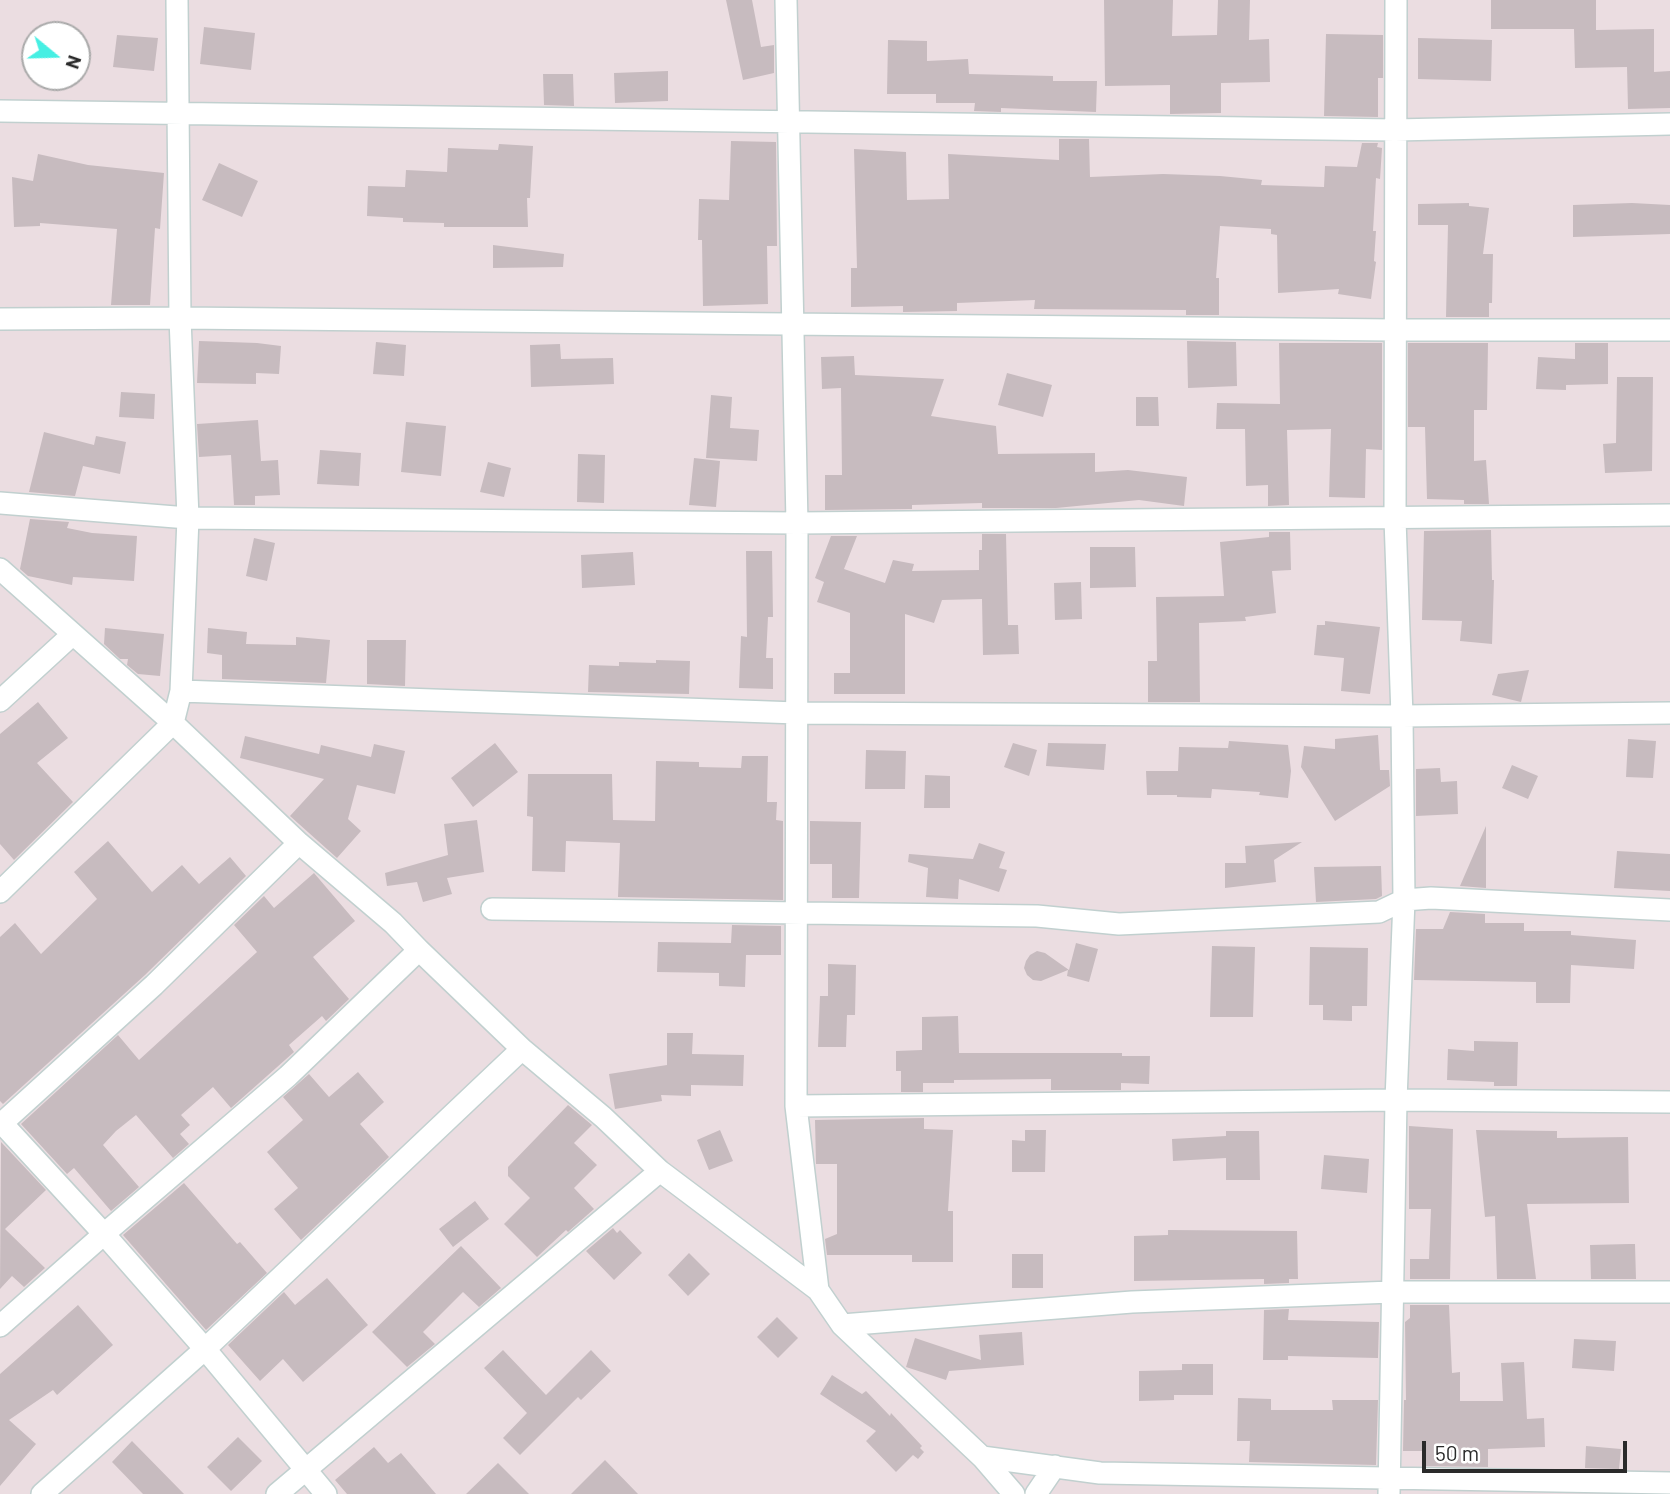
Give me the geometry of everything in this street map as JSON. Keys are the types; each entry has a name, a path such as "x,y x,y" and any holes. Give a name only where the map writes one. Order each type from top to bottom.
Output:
{"street":[{"path":"0,892 173,723 181,691 188,518 180,318 177,0"},
{"path":"786,0 797,523 796,1106 818,1290"},
{"path":"1390,1486 1396,1100 1404,900 1402,716 1395,519 1396,0"},
{"path":"0,111 1395,130 1670,124"},
{"path":"0,319 180,318 1394,330 1670,330"},
{"path":"0,503 188,518 797,523 1670,515"},
{"path":"0,569 173,723 299,843 393,923 522,1049 603,1117 660,1171 818,1290 842,1325 982,1457 1014,1494"},
{"path":"0,701 73,634"},
{"path":"181,691 797,713 1402,716 1670,713"},
{"path":"299,843 154,985 1,1123 205,1349 326,1494"},
{"path":"492,909 1037,916 1119,924 1379,912 1404,900 1432,898 1670,910"},
{"path":"0,1326 288,1076 419,950"},
{"path":"42,1494 205,1349 522,1049"},
{"path":"796,1106 1396,1100 1670,1102"},
{"path":"277,1494 660,1171"},
{"path":"842,1325 1132,1302 1392,1292 1670,1292"},
{"path":"982,1457 1100,1473 1390,1486 1670,1483"},
{"path":"1036,1494 1055,1466"}],"building":[{"path":"726,0 752,0 761,47 774,45 774,73 743,80"},
{"path":"1104,0 1173,0 1172,36 1217,35 1218,0 1250,0 1249,40 1269,39 1270,82 1221,83 1221,113 1170,114 1170,85 1105,86"},
{"path":"1491,0 1596,0 1596,30 1654,29 1654,72 1670,71 1670,108 1628,109 1627,67 1575,68 1574,29 1491,29"},
{"path":"204,27 255,33 251,70 200,64"},
{"path":"1326,34 1383,35 1383,78 1378,78 1378,117 1324,116"},
{"path":"117,35 158,38 154,71 113,67"},
{"path":"1418,38 1492,40 1491,81 1418,79"},
{"path":"888,40 927,41 927,61 968,59 969,74 1053,76 1053,81 1097,81 1096,112 1001,108 1001,112 974,111 975,103 936,103 936,94 887,94"},
{"path":"668,71 668,101 615,103 614,73"},
{"path":"543,74 573,74 574,106 544,105"},
{"path":"1059,139 1089,139 1090,177 1163,174 1220,176 1262,180 1261,185 1324,187 1325,166 1357,167 1362,143 1378,143 1377,147 1382,148 1380,179 1376,178 1373,231 1376,231 1376,262 1371,299 1338,294 1339,289 1278,293 1277,235 1271,234 1271,229 1220,226 1216,278 1219,278 1219,315 1186,315 1186,310 1034,309 1035,300 957,303 957,311 903,312 903,306 851,307 851,268 857,268 854,149 906,152 907,200 949,199 948,154 1059,160"},
{"path":"731,141 776,142 777,246 767,246 768,304 703,306 702,240 698,240 699,199 729,200"},
{"path":"499,144 533,146 530,198 527,198 528,227 444,227 444,223 403,222 403,218 367,216 368,186 405,187 406,170 447,172 448,148 498,150"},
{"path":"38,154 88,165 164,173 160,229 155,228 150,305 111,305 117,229 40,223 40,226 14,227 12,177 33,181"},
{"path":"219,163 258,181 242,217 202,200"},
{"path":"1469,203 1469,206 1489,208 1483,254 1493,254 1492,303 1489,303 1489,317 1446,317 1448,225 1418,225 1418,204"},
{"path":"1573,205 1670,205 1670,234 1573,237"},
{"path":"493,245 564,254 563,267 493,268"},
{"path":"199,341 281,346 279,374 256,373 256,384 197,383"},
{"path":"1187,341 1236,342 1237,386 1188,388"},
{"path":"376,342 406,345 404,376 373,374"},
{"path":"1279,343 1382,343 1382,450 1366,449 1365,498 1329,497 1331,429 1287,430 1289,505 1268,506 1268,485 1246,486 1245,429 1216,429 1217,403 1280,404"},
{"path":"1408,343 1488,343 1487,410 1474,410 1474,461 1486,460 1489,504 1427,499 1425,427 1408,427"},
{"path":"1575,343 1608,343 1608,384 1566,385 1566,390 1536,389 1538,357 1575,359"},
{"path":"560,344 561,359 613,358 614,384 531,387 530,345"},
{"path":"854,356 855,375 944,379 931,416 996,426 998,454 1095,453 1095,472 1128,470 1187,477 1184,506 1139,500 1056,508 982,508 982,503 912,505 912,509 825,510 825,475 842,475 841,388 822,389 821,357"},
{"path":"1007,373 1052,385 1043,417 998,405"},
{"path":"1617,377 1653,377 1652,471 1605,473 1603,444 1616,443"},
{"path":"121,392 155,394 154,419 119,417"},
{"path":"711,395 732,397 730,428 759,430 757,461 706,458"},
{"path":"1136,397 1158,397 1159,426 1136,426"},
{"path":"258,420 261,461 278,460 280,495 255,496 255,505 234,505 231,455 199,457 197,424"},
{"path":"406,422 446,426 441,476 401,472"},
{"path":"44,432 94,445 96,436 126,442 120,474 83,466 75,496 29,492"},
{"path":"320,450 361,453 359,486 317,484"},
{"path":"578,454 605,455 604,503 577,502"},
{"path":"694,458 720,461 716,507 689,505"},
{"path":"488,462 511,468 504,497 480,492"},
{"path":"30,519 69,522 67,528 92,533 137,536 134,581 73,577 72,585 28,576 20,569"},
{"path":"1491,530 1494,580 1492,644 1460,641 1462,621 1422,620 1424,531"},
{"path":"1269,532 1290,532 1291,570 1272,571 1276,613 1245,617 1246,621 1199,623 1200,702 1148,702 1148,661 1157,661 1156,597 1224,596 1220,542 1269,537"},
{"path":"982,534 1006,534 1008,625 1018,625 1019,654 983,655 982,599 942,600 934,623 905,614 905,694 834,694 834,673 850,673 850,613 817,602 824,582 815,578 831,536 857,536 844,569 885,583 893,560 914,564 912,571 979,570"},
{"path":"254,538 275,543 267,581 246,576"},
{"path":"1090,547 1135,547 1136,587 1090,588"},
{"path":"746,551 772,551 773,617 768,617 766,658 773,658 773,689 739,688 741,636 747,637"},
{"path":"633,552 635,585 582,588 581,555"},
{"path":"1081,582 1082,619 1055,620 1054,583"},
{"path":"1325,621 1380,627 1370,694 1341,691 1344,658 1314,655 1317,625 1325,625"},
{"path":"105,628 164,634 160,676 138,674 127,665 128,659 120,659 104,644"},
{"path":"208,628 247,632 246,644 296,645 296,637 330,640 326,683 222,679 222,655 207,653"},
{"path":"367,640 406,640 405,686 367,684"},
{"path":"656,660 690,661 689,694 588,692 589,665 619,666 619,662 656,663"},
{"path":"1529,670 1521,702 1492,695 1498,674"},
{"path":"38,702 68,738 37,763 73,802 14,860 0,844 0,734"},
{"path":"1378,735 1380,770 1389,770 1390,786 1335,821 1301,767 1304,746 1335,749 1335,739"},
{"path":"245,736 319,754 321,745 371,757 374,744 405,751 395,794 357,785 348,819 361,831 337,858 290,816 324,779 240,758"},
{"path":"1628,739 1656,741 1653,778 1626,777"},
{"path":"1229,741 1288,745 1291,771 1288,798 1259,795 1260,792 1212,789 1211,798 1147,795 1146,771 1178,771 1179,747 1228,748"},
{"path":"495,743 518,772 473,807 451,778"},
{"path":"1013,743 1037,750 1029,776 1004,767"},
{"path":"1048,743 1106,744 1104,770 1046,766"},
{"path":"866,750 906,751 905,789 865,789"},
{"path":"742,756 768,756 767,802 777,802 776,820 783,821 783,900 618,897 620,843 566,841 565,872 532,871 533,817 527,816 528,774 612,774 613,820 655,821 656,761 699,762 699,767 741,768"},
{"path":"1512,765 1538,776 1528,799 1502,788"},
{"path":"1440,768 1441,782 1457,781 1458,814 1416,816 1416,769"},
{"path":"925,775 950,776 950,808 924,808"},
{"path":"477,820 484,872 447,878 452,894 423,902 417,882 387,886 385,873 448,855 444,824"},
{"path":"810,821 861,822 859,898 832,898 832,864 810,864"},
{"path":"1486,826 1486,888 1460,886"},
{"path":"108,841 152,892 182,865 199,884 230,857 246,876 145,975 3,1104 0,1101 0,937 15,923 41,954 97,899 74,872"},
{"path":"1302,842 1274,860 1276,882 1225,888 1225,863 1246,863 1245,846"},
{"path":"979,843 1005,852 999,868 1007,870 999,892 959,879 958,899 926,897 928,868 908,862 909,854 973,859"},
{"path":"1617,851 1670,854 1670,891 1614,888"},
{"path":"1381,866 1382,896 1376,899 1316,902 1314,867"},
{"path":"314,873 355,921 313,957 349,999 326,1021 322,1016 289,1045 294,1052 231,1108 213,1087 181,1115 190,1125 180,1134 189,1144 173,1158 136,1115 116,1131 103,1145 139,1187 111,1211 74,1168 67,1174 21,1124 118,1035 139,1060 257,952 234,925 264,896 274,908"},
{"path":"1450,912 1485,914 1485,923 1524,923 1524,931 1571,931 1571,935 1636,940 1634,969 1571,965 1570,1003 1536,1003 1536,982 1414,980 1416,929 1443,929"},
{"path":"732,925 781,926 781,955 746,955 745,987 719,986 719,973 657,972 658,942 731,943"},
{"path":"1076,943 1098,949 1089,982 1067,976 1068,970 1041,981 1033,980 1027,975 1024,968 1026,961 1037,951 1045,953 1069,970"},
{"path":"1212,946 1255,947 1253,1017 1210,1017"},
{"path":"1310,947 1368,948 1367,1006 1352,1006 1352,1021 1323,1020 1323,1005 1309,1005"},
{"path":"828,964 856,965 855,1015 847,1015 846,1047 818,1047 820,996 828,996"},
{"path":"958,1016 959,1053 1122,1053 1122,1056 1150,1056 1149,1084 1121,1083 1121,1090 1051,1090 1051,1079 954,1080 954,1083 923,1083 923,1092 901,1092 901,1071 896,1071 896,1051 922,1050 922,1017"},
{"path":"667,1033 693,1033 692,1054 744,1055 743,1086 691,1085 691,1096 661,1095 662,1101 615,1109 609,1074 667,1065"},
{"path":"1474,1041 1518,1042 1517,1086 1447,1080 1448,1049 1474,1051"},
{"path":"358,1072 384,1102 360,1124 389,1157 301,1240 274,1209 298,1188 267,1152 303,1120 283,1097 309,1074 329,1097"},
{"path":"568,1105 592,1125 574,1143 597,1165 574,1188 594,1209 537,1257 504,1224 530,1198 508,1176 508,1167"},
{"path":"924,1118 924,1129 953,1130 948,1211 953,1211 953,1262 912,1262 912,1255 827,1255 825,1239 837,1234 837,1164 816,1164 815,1120"},
{"path":"1409,1126 1453,1129 1450,1279 1410,1279 1410,1259 1429,1259 1431,1209 1409,1209"},
{"path":"720,1130 733,1161 709,1170 697,1140"},
{"path":"1025,1130 1046,1130 1045,1172 1012,1172 1012,1140 1025,1141"},
{"path":"1476,1130 1557,1131 1557,1138 1628,1137 1629,1203 1527,1204 1536,1279 1497,1279 1495,1216 1485,1217"},
{"path":"1226,1131 1259,1131 1260,1180 1226,1180 1226,1158 1173,1161 1172,1139 1226,1136"},
{"path":"1,1142 46,1190 5,1229 45,1268 24,1287 12,1276 0,1289"},
{"path":"1324,1155 1369,1159 1367,1193 1321,1189"},
{"path":"184,1183 237,1244 240,1242 267,1273 206,1330 123,1235"},
{"path":"475,1201 489,1219 453,1247 439,1229"},
{"path":"613,1228 617,1233 620,1230 642,1253 614,1280 586,1251"},
{"path":"1168,1230 1297,1231 1298,1279 1289,1279 1289,1283 1264,1284 1264,1279 1134,1281 1134,1236 1168,1235"},
{"path":"1635,1244 1636,1279 1591,1279 1590,1245"},
{"path":"461,1246 501,1288 479,1307 463,1292 423,1332 435,1344 407,1367 372,1332"},
{"path":"689,1253 710,1274 688,1296 668,1275"},
{"path":"1012,1254 1043,1254 1043,1288 1012,1288"},
{"path":"327,1278 368,1325 303,1382 283,1359 260,1381 228,1345 284,1292 295,1305"},
{"path":"78,1305 113,1345 57,1395 53,1390 9,1420 36,1444 0,1486 0,1374"},
{"path":"1410,1305 1449,1305 1452,1373 1460,1372 1460,1401 1503,1401 1501,1363 1524,1362 1527,1419 1544,1418 1545,1447 1488,1449 1488,1467 1425,1466 1425,1451 1403,1451 1406,1400 1405,1322 1410,1318"},
{"path":"1289,1309 1288,1320 1379,1322 1378,1358 1288,1356 1288,1360 1263,1360 1264,1310"},
{"path":"777,1317 798,1338 778,1358 757,1337"},
{"path":"1022,1332 1024,1365 949,1371 946,1380 906,1367 915,1338 981,1360 979,1335"},
{"path":"1574,1339 1616,1341 1614,1371 1572,1368"},
{"path":"503,1350 546,1395 591,1350 611,1371 581,1400 578,1397 520,1455 503,1438 527,1413 484,1368"},
{"path":"1182,1364 1213,1364 1213,1395 1174,1395 1174,1400 1139,1401 1139,1371 1182,1370"},
{"path":"832,1375 862,1394 866,1391 890,1416 891,1413 922,1446 920,1448 924,1452 918,1459 913,1455 896,1472 866,1441 876,1431 820,1394"},
{"path":"1238,1398 1271,1399 1271,1410 1333,1410 1332,1400 1378,1400 1376,1465 1249,1462 1250,1441 1237,1441"},
{"path":"238,1437 262,1461 231,1491 207,1467"},
{"path":"132,1441 184,1494 143,1494 112,1462"},
{"path":"1586,1446 1621,1449 1619,1469 1585,1468"},
{"path":"374,1447 388,1463 401,1453 436,1494 347,1494 335,1480"},
{"path":"605,1460 638,1494 571,1494"},
{"path":"498,1463 529,1494 466,1494"}]}
